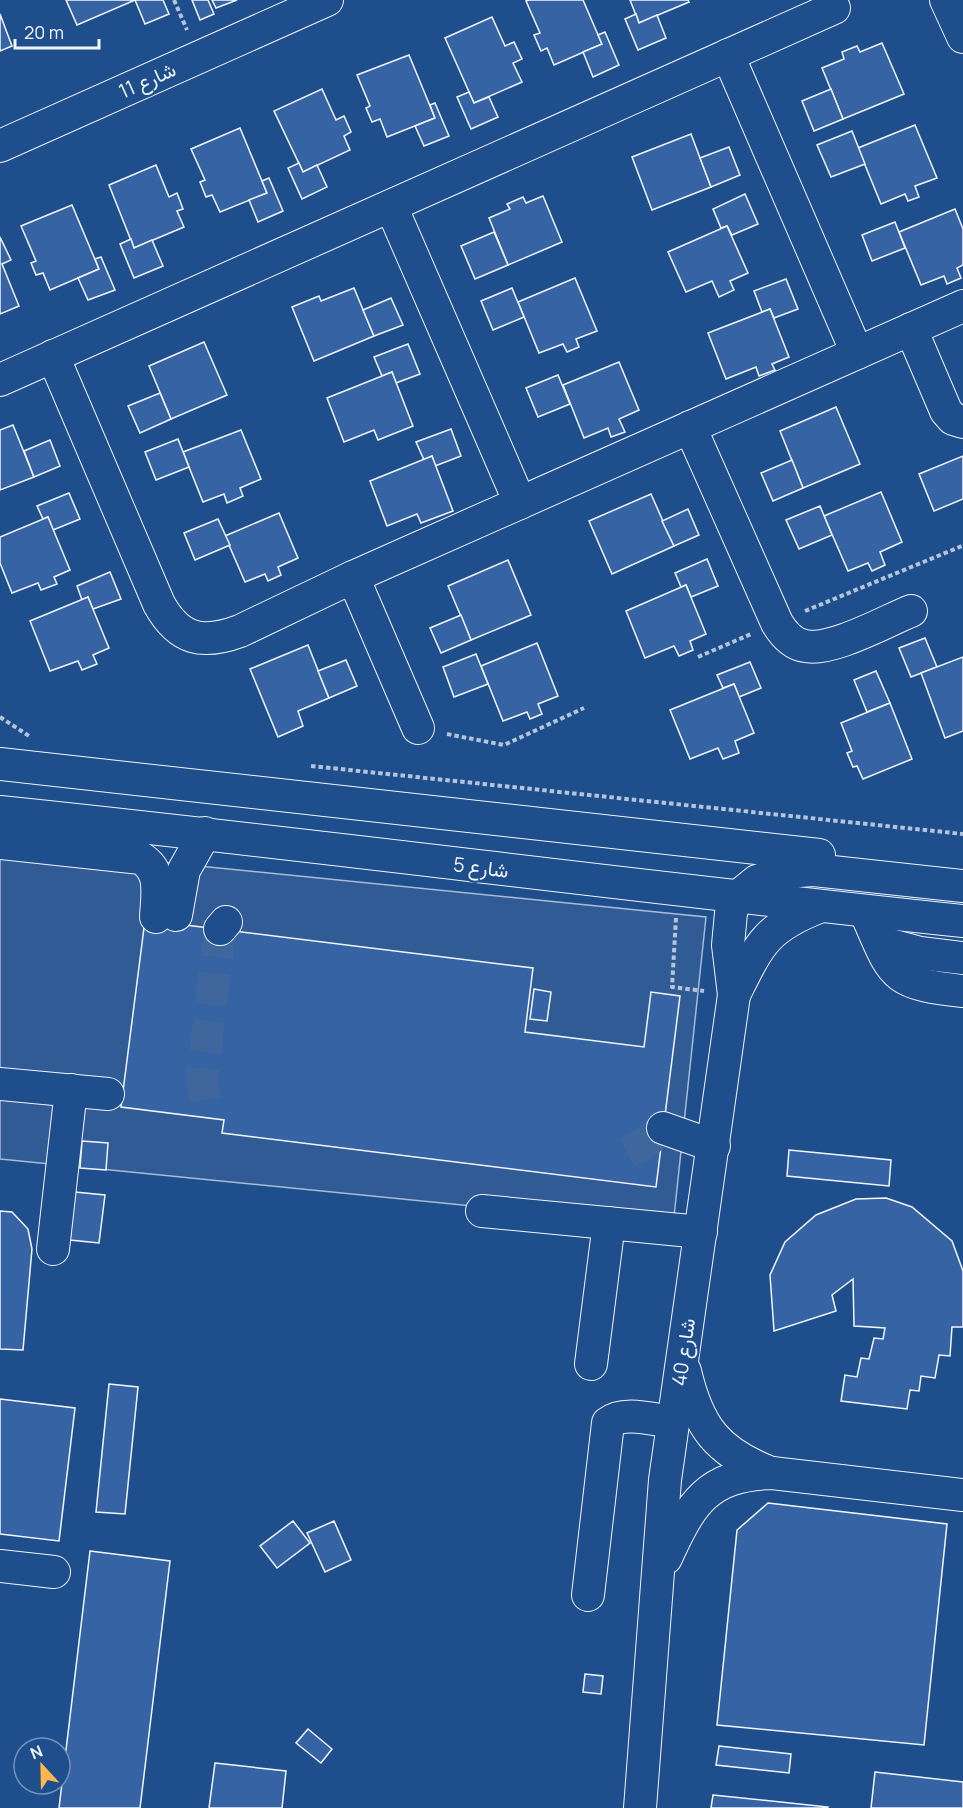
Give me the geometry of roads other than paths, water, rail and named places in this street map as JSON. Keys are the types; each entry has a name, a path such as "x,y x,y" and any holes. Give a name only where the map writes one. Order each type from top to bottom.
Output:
{"street":[{"name":"شارع 11","path":"0,146 327,0"},
{"path":"946,0 963,37"},
{"path":"0,380 834,8"},
{"path":"728,55 857,353"},
{"path":"391,206 520,503"},
{"path":"53,356 168,621 183,633 202,639 221,638 963,306"},
{"path":"911,329 946,411 953,418 963,422"},
{"path":"690,427 777,623 793,641 804,646 830,645 911,611"},
{"path":"353,577 418,728"},
{"path":"0,764 963,870"},
{"name":"شارع 5","path":"0,812 205,833 736,898 963,921"},
{"path":"0,843 141,858 151,864 157,874 166,916 184,870 205,833"},
{"path":"736,898 757,881 784,872 814,870 963,886"},
{"name":"شارع 40","path":"640,1808 665,1480 734,995 728,945 731,913 736,898"},
{"path":"734,995 761,942 789,919 822,906"},
{"path":"865,911 892,968 907,981 920,986 963,991"},
{"path":"879,942 921,953 963,958"},
{"path":"0,1084 108,1094"},
{"path":"53,1249 71,1090"},
{"path":"663,1128 714,1146"},
{"path":"482,1211 701,1232"},
{"path":"591,1364 609,1223"},
{"path":"682,1355 690,1394 701,1421 719,1445 743,1462 772,1473"},
{"path":"588,1594 608,1423 615,1417 624,1416 673,1422"},
{"path":"659,1572 682,1523 698,1502 719,1484 744,1474 772,1473 963,1495"},
{"path":"0,1566 54,1572"}],"tunnel":[{"path":"205,1100 202,1081 220,929"},
{"path":"627,1153 645,1143 663,1128"}]}
